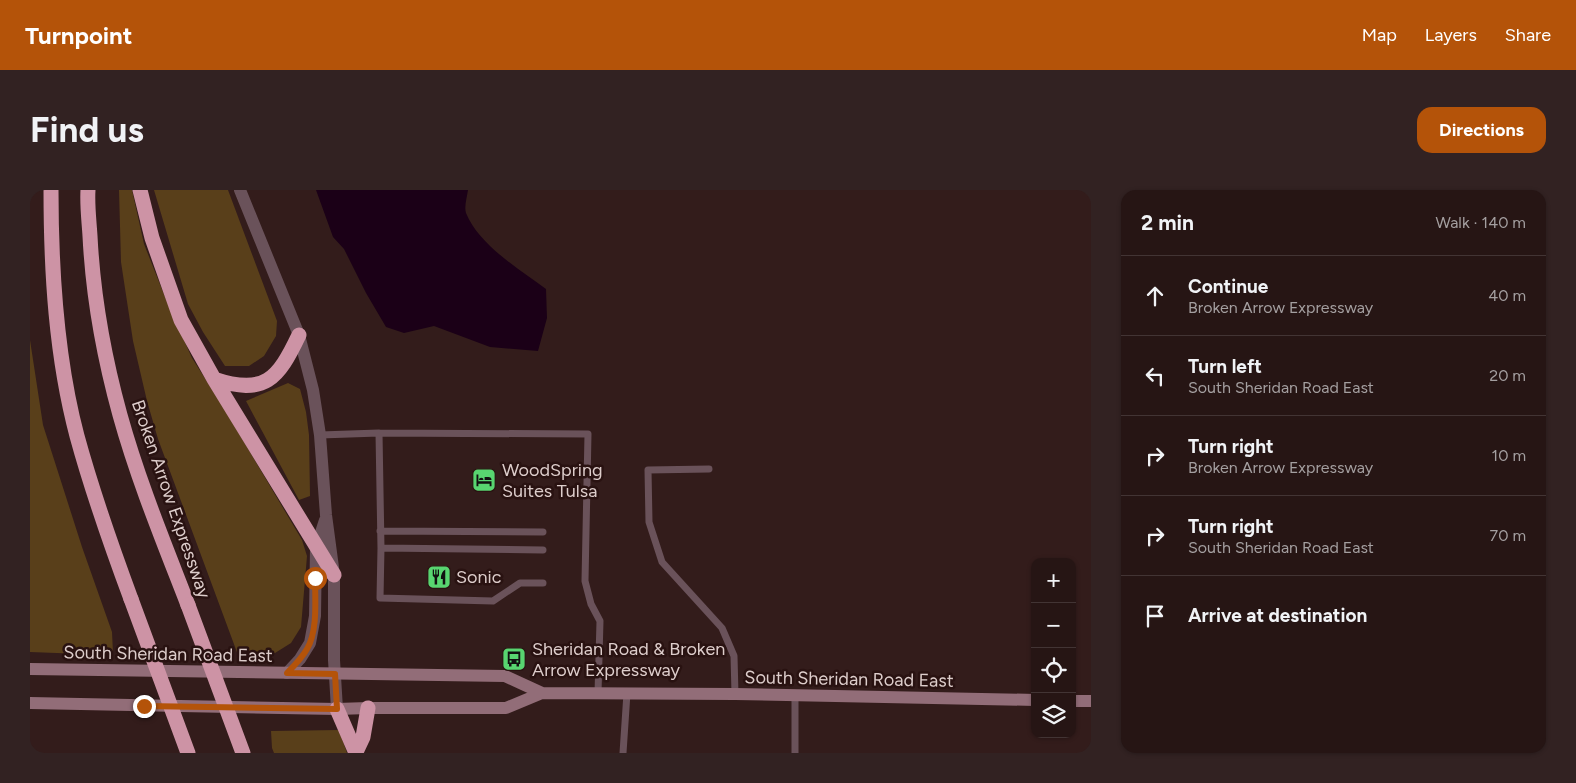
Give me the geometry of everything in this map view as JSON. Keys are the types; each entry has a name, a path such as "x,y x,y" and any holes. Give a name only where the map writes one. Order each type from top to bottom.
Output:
{"highway":[{"path":"51,190 54,280 59,335 67,388 77,435 109,539 188,753"},
{"name":"Broken Arrow Expressway","path":"88,190 91,257 98,310 118,407 142,482 243,753"},
{"path":"140,190 152,238 181,320 214,379 334,575"},
{"path":"214,379 244,387 270,380 288,359 299,335"},
{"path":"356,753 363,737 368,708"},
{"path":"337,709 356,753"}],"main road":[{"name":"South Sheridan Road East","path":"30,669 505,676 542,693"},
{"name":"South Sheridan Road East","path":"30,703 337,709 506,708 542,693 735,694 1031,700"},
{"path":"1076,701 1091,701"}],"street":[{"path":"240,190 299,335 313,390 320,435 326,515 334,575 337,709"},
{"path":"287,673 300,659 310,643 315,616 316,548 326,515"}],"lane":[{"path":"379,433 380,598 493,601 520,583 543,583"},
{"path":"320,435 379,433 588,434 585,581 591,604 600,622 598,693"},
{"path":"709,469 648,470 648,522 662,562 722,628 734,656 735,694"},
{"path":"380,531 544,532"},
{"path":"381,548 543,550"},
{"path":"623,753 627,694"},
{"path":"795,696 795,753"}],"shaded area":[{"path":"119,190 132,190 144,244 192,358 302,540 307,556 301,627 291,643 275,653 261,656 238,655 158,439 133,341 121,262"},
{"path":"154,190 228,190 277,321 276,336 264,356 249,366 225,366 203,332 188,304"},
{"path":"316,190 468,190 465,211 480,236 512,265 546,289 547,318 538,351 490,347 434,326 404,333 386,327 344,249 333,237"},
{"path":"30,340 43,425 82,547 112,632 113,653 109,655 30,652"},
{"path":"288,383 300,389 309,435 310,496 299,500 246,401"},
{"path":"339,730 347,753 274,753 272,748 271,731"}],"place":[{"name":"WoodSpring Suites Tulsa","path":"484,480"},
{"name":"Sonic","path":"439,577"},
{"name":"Sheridan Road & Broken Arrow Expressway","path":"514,659"}],"route":[{"path":"144,706 337,709 335,674 287,673 307,650 310,643 315,616 315,578"}]}
